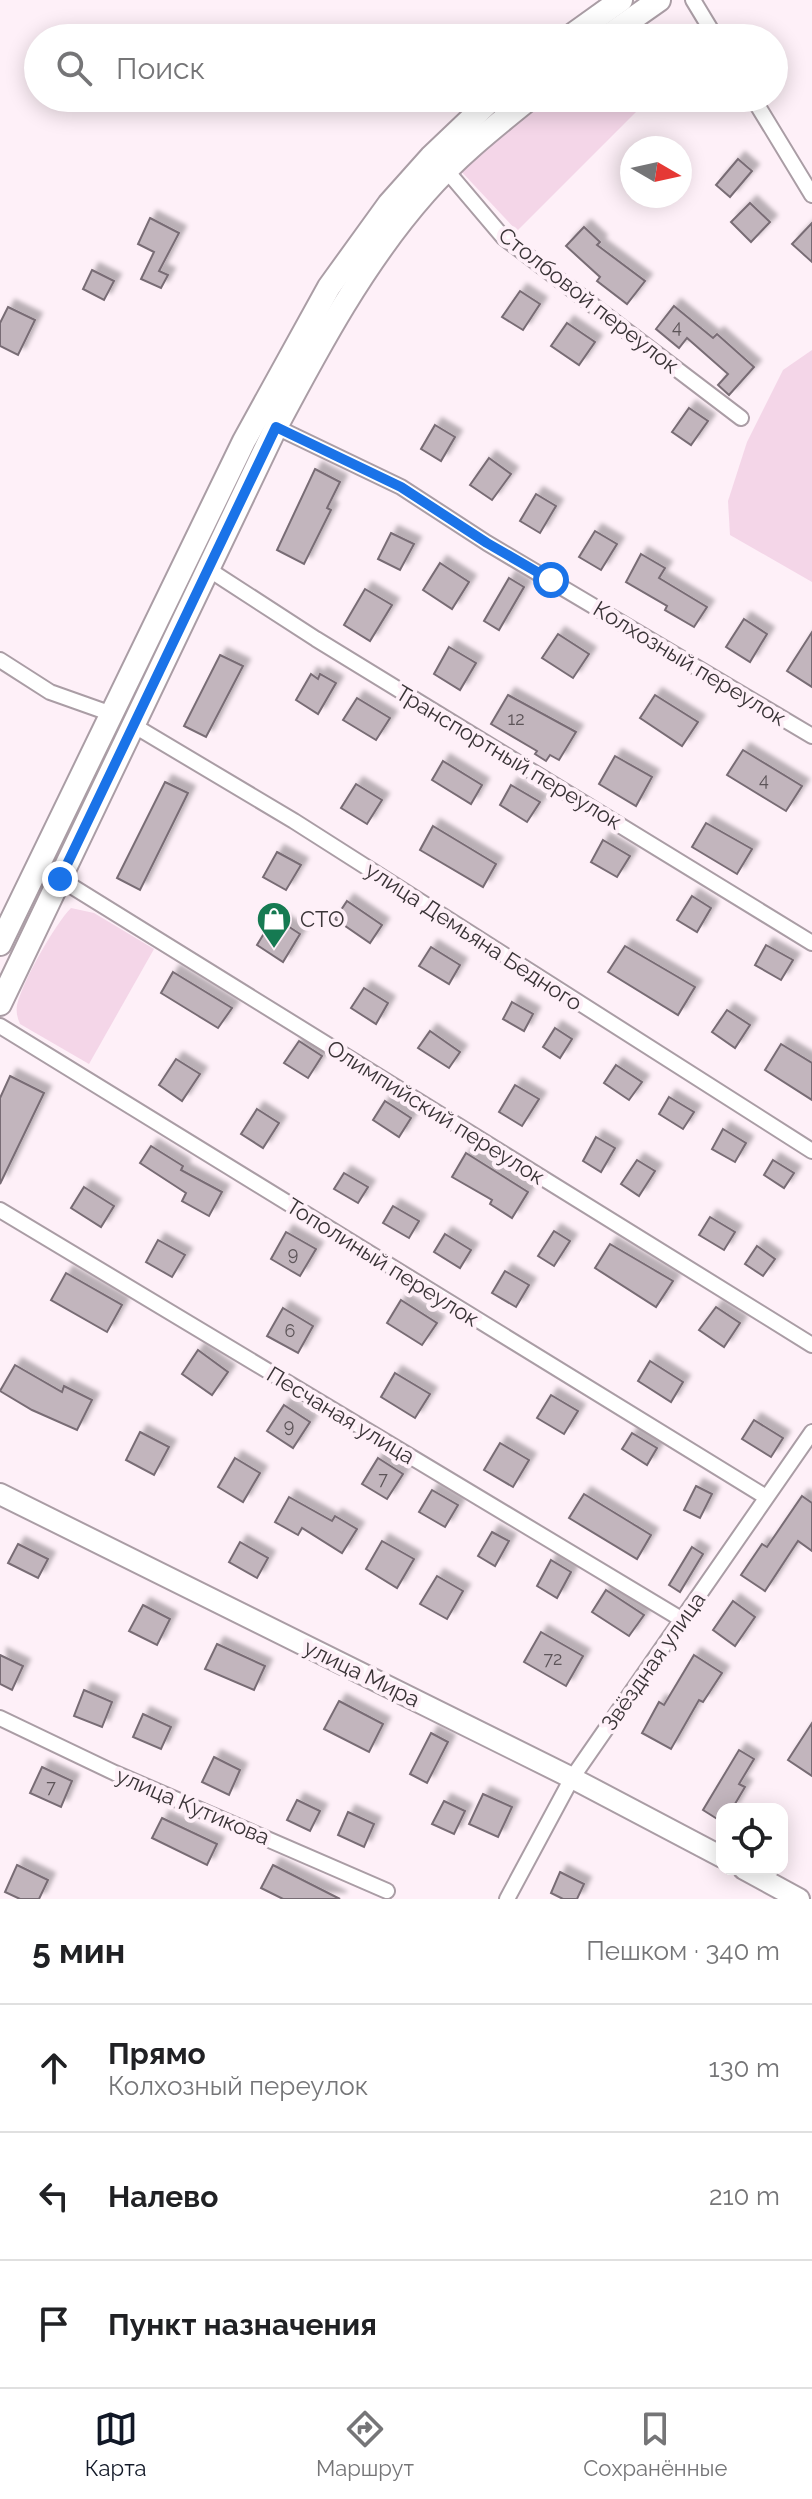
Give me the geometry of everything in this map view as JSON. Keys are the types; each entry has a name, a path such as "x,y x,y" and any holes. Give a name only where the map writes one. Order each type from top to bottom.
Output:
{"main road":[{"path":"588,24 621,0"},
{"path":"625,24 659,0"},
{"path":"0,944 244,441 329,287 389,204 431,157 478,112"},
{"path":"0,1004 276,427 312,360 355,289 425,192 514,112"},
{"name":"улица Мира","path":"0,1494 572,1778 716,1854"},
{"path":"750,1875 768,1892 799,1899"}],"street":[{"path":"693,0 708,24"},
{"path":"762,112 812,195"},
{"name":"Столбовой переулок","path":"447,171 503,237 741,418"},
{"name":"Колхозный переулок","path":"276,427 401,487 487,543 812,736"},
{"name":"Транспортный переулок","path":"208,569 316,639 812,943"},
{"path":"0,660 50,692 112,714"},
{"name":"улица Демьяна Бедного","path":"133,725 294,821 812,1151"},
{"name":"Олимпийский переулок","path":"60,879 812,1345"},
{"name":"Тополиный переулок","path":"0,1026 766,1497"},
{"name":"Песчаная улица","path":"0,1210 681,1619"},
{"name":"Звёздная улица","path":"507,1899 572,1778 812,1432"},
{"name":"улица Кутикова","path":"0,1718 115,1773 387,1891"}],"shaded area":[{"path":"524,112 636,112 517,231 458,168"},
{"path":"812,350 812,582 730,535 728,501 747,442 783,370"},
{"path":"71,908 94,913 154,949 89,1064 20,1024 17,1012 20,995 32,968"}],"building":[{"path":"738,159 752,171 730,197 716,185"},
{"path":"750,203 770,222 751,242 731,222"},
{"path":"150,218 179,233 159,271 168,275 161,288 141,279 154,252 138,244"},
{"path":"812,223 812,262 792,244"},
{"path":"584,227 600,242 597,245 645,281 627,304 597,281 600,277 566,246"},
{"path":"92,270 114,281 104,300 83,289"},
{"path":"520,291 540,304 523,330 502,317"},
{"path":"674,306 713,338 717,334 754,367 729,395 718,385 728,374 687,338 679,348 656,329"},
{"path":"8,307 35,320 18,355 0,346 0,323"},
{"path":"567,323 595,342 579,365 551,346"},
{"path":"689,408 708,421 691,445 672,432"},
{"path":"435,425 455,437 441,461 421,449"},
{"path":"489,458 511,474 492,500 470,485"},
{"path":"315,469 340,482 327,508 331,510 304,564 277,550"},
{"path":"536,494 556,506 540,533 520,521"},
{"path":"595,531 617,544 601,570 579,557"},
{"path":"391,533 414,544 400,570 378,559"},
{"path":"641,554 665,568 659,578 707,607 694,627 665,610 667,606 626,582"},
{"path":"440,563 469,582 452,609 423,590"},
{"path":"509,578 524,587 499,630 484,621"},
{"path":"365,589 392,605 370,641 344,625"},
{"path":"744,619 767,634 750,662 726,647"},
{"path":"812,632 812,687 787,671"},
{"path":"558,634 589,654 573,678 542,658"},
{"path":"449,647 476,663 460,690 434,674"},
{"path":"220,655 243,666 206,737 184,726"},
{"path":"311,674 318,679 320,674 336,683 318,714 296,700"},
{"path":"508,695 576,732 559,760 550,755 546,761 535,754 537,751 491,724"},
{"path":"655,695 698,722 682,746 640,718"},
{"path":"357,698 390,718 376,740 343,720"},
{"path":"743,750 802,786 786,811 727,775"},
{"path":"615,756 652,777 636,806 599,784"},
{"path":"443,761 482,785 471,804 432,780"},
{"path":"165,782 188,793 140,890 117,878"},
{"path":"356,784 382,800 367,824 341,808"},
{"path":"511,785 540,802 527,822 500,805"},
{"path":"706,823 752,849 737,874 692,847"},
{"path":"433,826 496,864 483,887 420,850"},
{"path":"603,840 630,856 617,877 591,862"},
{"path":"277,852 301,865 286,890 263,877"},
{"path":"692,896 711,908 697,932 677,920"},
{"path":"347,901 382,925 370,943 335,919"},
{"path":"274,917 300,934 283,962 257,945"},
{"path":"766,945 793,960 781,980 755,965"},
{"path":"625,946 695,987 678,1015 608,972"},
{"path":"431,947 460,965 449,984 419,966"},
{"path":"173,972 232,1008 218,1028 161,993"},
{"path":"364,988 388,1003 376,1024 351,1008"},
{"path":"512,1002 533,1014 524,1031 503,1019"},
{"path":"727,1010 750,1025 735,1048 712,1032"},
{"path":"555,1028 572,1039 560,1058 543,1047"},
{"path":"430,1031 460,1052 449,1068 418,1048"},
{"path":"299,1041 322,1056 308,1078 284,1063"},
{"path":"781,1044 812,1063 812,1100 765,1070"},
{"path":"176,1059 200,1074 182,1101 159,1085"},
{"path":"616,1065 642,1082 629,1100 604,1083"},
{"path":"10,1076 44,1093 0,1184 0,1098"},
{"path":"515,1085 539,1099 522,1126 499,1112"},
{"path":"669,1097 694,1112 683,1129 659,1114"},
{"path":"385,1101 411,1118 399,1137 373,1120"},
{"path":"257,1109 279,1123 263,1148 241,1134"},
{"path":"723,1129 746,1143 735,1162 712,1149"},
{"path":"596,1137 615,1148 601,1172 583,1161"},
{"path":"151,1146 183,1166 181,1170 222,1192 209,1216 182,1201 186,1193 140,1163"},
{"path":"466,1153 528,1192 512,1218 490,1204 492,1200 452,1177"},
{"path":"637,1160 655,1171 639,1196 621,1184"},
{"path":"773,1160 794,1173 784,1188 764,1175"},
{"path":"344,1173 368,1187 358,1203 334,1189"},
{"path":"84,1187 114,1206 101,1227 71,1208"},
{"path":"393,1206 419,1221 409,1238 383,1223"},
{"path":"710,1217 735,1232 724,1250 699,1235"},
{"path":"554,1231 570,1241 554,1266 538,1256"},
{"path":"286,1232 316,1249 300,1276 271,1259"},
{"path":"445,1234 471,1250 460,1268 434,1252"},
{"path":"158,1240 185,1255 172,1277 146,1262"},
{"path":"610,1244 673,1281 656,1307 595,1268"},
{"path":"757,1246 775,1259 763,1276 745,1264"},
{"path":"505,1271 529,1285 516,1307 492,1293"},
{"path":"66,1273 122,1305 107,1332 51,1300"},
{"path":"401,1300 437,1323 422,1345 387,1323"},
{"path":"716,1307 740,1323 724,1347 699,1330"},
{"path":"283,1308 313,1326 298,1353 267,1336"},
{"path":"198,1350 228,1372 212,1395 182,1374"},
{"path":"650,1361 683,1382 671,1402 638,1381"},
{"path":"15,1365 62,1392 64,1386 92,1400 77,1430 32,1410 0,1391"},
{"path":"395,1373 430,1394 415,1418 381,1397"},
{"path":"551,1395 578,1411 564,1434 537,1418"},
{"path":"284,1405 310,1422 293,1448 267,1431"},
{"path":"754,1420 783,1438 771,1457 742,1439"},
{"path":"140,1432 169,1447 154,1475 126,1460"},
{"path":"632,1433 657,1448 647,1465 622,1449"},
{"path":"500,1443 529,1460 513,1487 484,1470"},
{"path":"235,1458 260,1473 243,1502 218,1487"},
{"path":"378,1458 403,1474 387,1499 362,1484"},
{"path":"696,1486 712,1494 700,1518 684,1510"},
{"path":"432,1490 458,1505 445,1527 419,1512"},
{"path":"584,1494 651,1535 637,1559 569,1518"},
{"path":"802,1496 812,1503 812,1551 798,1541 765,1591 741,1575 762,1544 767,1547"},
{"path":"289,1497 332,1521 335,1516 357,1529 342,1553 302,1528 298,1535 275,1522"},
{"path":"492,1532 509,1541 495,1566 478,1556"},
{"path":"382,1541 414,1559 397,1588 366,1569"},
{"path":"240,1542 268,1558 257,1578 229,1562"},
{"path":"18,1544 48,1559 38,1578 8,1563"},
{"path":"692,1547 703,1554 680,1592 669,1585"},
{"path":"551,1560 571,1572 557,1598 537,1586"},
{"path":"437,1576 463,1591 447,1619 420,1604"},
{"path":"606,1590 644,1615 629,1636 592,1612"},
{"path":"733,1601 755,1617 735,1646 713,1630"},
{"path":"143,1605 170,1619 157,1645 129,1631"},
{"path":"541,1632 583,1656 566,1686 524,1662"},
{"path":"217,1644 265,1666 254,1690 205,1669"},
{"path":"0,1655 23,1666 12,1690 0,1684"},
{"path":"694,1655 722,1673 703,1702 699,1700 671,1749 642,1733 659,1702 664,1705"},
{"path":"84,1690 112,1702 102,1727 74,1716"},
{"path":"339,1701 383,1724 369,1752 324,1729"},
{"path":"143,1714 171,1727 161,1749 133,1737"},
{"path":"812,1723 812,1776 788,1760"},
{"path":"431,1733 448,1742 427,1783 410,1774"},
{"path":"739,1750 754,1759 739,1784 745,1787 736,1803 716,1803 716,1818 703,1810"},
{"path":"214,1757 240,1770 229,1795 202,1782"},
{"path":"42,1767 72,1781 61,1807 30,1793"},
{"path":"483,1794 512,1807 498,1837 469,1824"},
{"path":"297,1800 320,1811 310,1831 287,1820"},
{"path":"444,1801 465,1811 454,1834 432,1824"},
{"path":"348,1812 374,1824 364,1847 338,1835"},
{"path":"162,1818 217,1844 207,1865 152,1838"},
{"path":"17,1865 48,1880 39,1899 20,1899 5,1892"},
{"path":"273,1865 340,1899 283,1899 261,1888"},
{"path":"560,1872 584,1884 577,1899 563,1899 551,1893"}],"place":[{"name":"СТО","path":"274,950"}],"route":[{"path":"60,879 276,427 401,487 551,580"}]}
